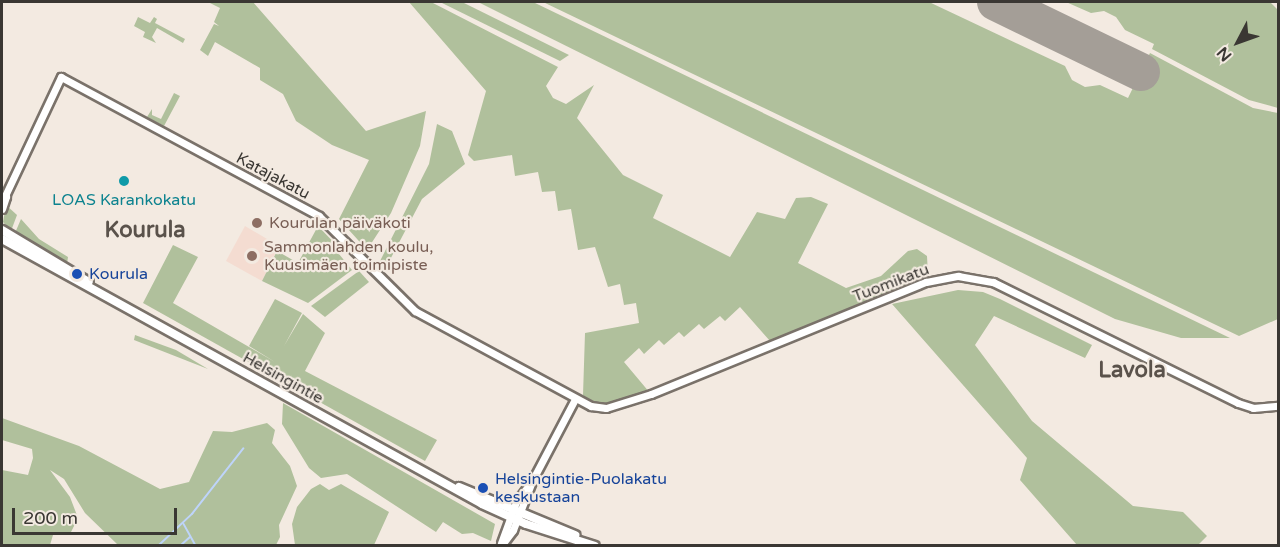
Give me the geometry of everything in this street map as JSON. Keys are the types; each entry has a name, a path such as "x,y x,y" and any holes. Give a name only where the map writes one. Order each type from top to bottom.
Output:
{"main road":[{"name":"Helsingintie","path":"2,230 126,307"},
{"name":"Helsingintie","path":"2,239 426,473 515,515 595,546"},
{"name":"Helsingintie","path":"515,515 599,546"}],"street":[{"name":"Katajakatu","path":"3,200 61,77 319,216 415,311 575,399"},
{"path":"2,209 3,200"},
{"name":"Tuomikatu","path":"575,399 606,408 651,394 926,282 957,276 993,282 1238,404 1254,408 1278,406"},
{"path":"500,546 575,399"}],"shaded area":[{"name":"Sammonlahden koulu, Kuusimäen toimipiste","path":"245,226 279,246 262,281 226,261"}],"green space":[{"path":"208,2 253,2 366,131 426,111 420,146 391,213 367,250 339,219 369,160 332,145 296,121 283,94 260,80 260,68 215,42 208,56 200,50 214,24 219,26 214,22 220,8"},
{"path":"409,2 431,2 558,67 546,86 553,98 566,104 594,85 577,118 623,175 663,195 653,218 730,257 757,212 785,219 796,198 811,197 828,204 798,263 846,288 881,276 908,251 917,249 927,256 928,275 770,341 740,307 725,321 720,316 704,329 699,324 684,337 679,332 664,345 659,340 644,354 639,348 624,362 650,393 604,405 588,399 583,395 585,333 639,323 636,303 624,305 620,284 608,287 595,247 578,250 571,209 558,211 555,191 542,192 538,172 515,176 512,155 474,161 468,155 486,91"},
{"path":"440,2 462,2 569,55 560,61"},
{"path":"478,2 533,2 1230,338 1181,338 1115,319"},
{"path":"543,2 929,2 1065,66 1072,80 1085,87 1100,85 1128,98 1150,53 1253,108 1278,113 1278,319 1239,336"},
{"path":"1066,2 1270,2 1278,10 1278,108 1249,100 1152,49 1154,44 1125,30 1116,17 1104,11 1091,13"},
{"path":"138,17 150,23 154,17 157,19 155,23 185,39 183,43 157,28 152,37 156,43 143,37 145,32 134,26"},
{"path":"174,93 180,96 164,126 147,117 152,109 152,115 161,119"},
{"path":"437,124 452,131 465,164 422,199 383,273 377,267 429,164"},
{"path":"6,205 17,215 11,231 3,222"},
{"path":"21,219 39,239 68,257 67,264 15,233"},
{"path":"318,226 342,251 339,254 352,270 308,303 262,281 277,251 298,263"},
{"path":"173,245 198,257 173,303 275,362 249,346 275,299 302,313 284,346 303,314 325,333 305,371 437,440 425,461 143,303"},
{"path":"359,271 369,282 325,317 311,306"},
{"path":"958,290 983,292 1092,345 1085,358 994,316 975,345 1032,421 1133,506 1183,512 1207,536 1198,545 1077,545 1020,480 1027,458 892,304"},
{"path":"135,335 176,350 208,369 134,340"},
{"path":"283,403 495,524 491,541 473,533 462,534 443,522 436,532 347,474 321,478 309,468 282,424"},
{"path":"2,418 79,446 160,489 189,482 213,431 232,432 267,423 275,430 272,443 290,466 297,486 279,525 280,537 276,545 118,545 85,513 64,479 50,470 70,497 78,518 71,532 53,535 50,545 2,545 2,470 28,475 33,458 32,449 2,440"},
{"path":"320,484 329,490 341,484 389,512 374,545 295,545 292,524 297,507 311,489"}],"waterway":[{"path":"158,546 192,514 243,449"},
{"path":"184,524 196,546"},
{"path":"180,546 190,537"}],"runway":[{"path":"996,2 1141,72"}],"place":[{"name":"LOAS Karankokatu","path":"124,181"},
{"name":"Kourulan päiväkoti","path":"257,223"},
{"name":"Sammonlahden koulu, Kuusimäen toimipiste","path":"252,256"},
{"name":"Kourula","path":"77,274"},
{"name":"Helsingintie-Puolakatu keskustaan","path":"483,488"}],"district":[{"name":"Kourula","path":"145,231"},
{"name":"Lavola","path":"1132,371"}]}
